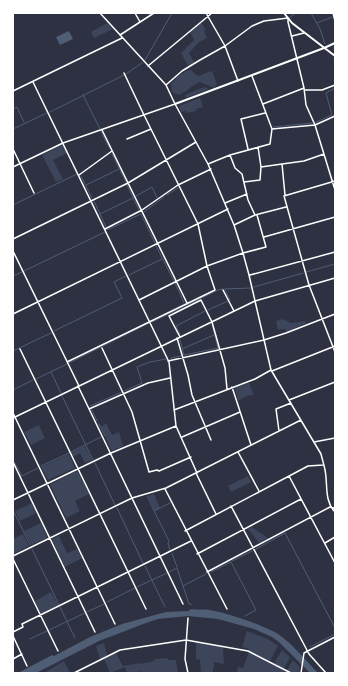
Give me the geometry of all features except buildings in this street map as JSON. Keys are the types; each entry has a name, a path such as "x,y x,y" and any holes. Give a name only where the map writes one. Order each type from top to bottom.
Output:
{"street":[{"path":"100,13 166,86 208,164 228,209 243,253 272,371 321,454 324,465 327,496 330,507 335,512"},
{"path":"135,13 140,22"},
{"path":"120,35 154,13"},
{"path":"206,13 225,46 238,81"},
{"path":"148,66 212,13"},
{"path":"284,13 304,33 335,56"},
{"path":"334,13 335,21"},
{"path":"288,18 304,89 306,105 315,125 334,181 335,190"},
{"path":"166,86 182,72 225,46 252,26 264,21 288,18"},
{"path":"292,36 304,33"},
{"path":"13,92 122,38"},
{"path":"13,167 63,143 252,76 335,43"},
{"path":"67,362 215,290 207,266 198,224 124,73"},
{"path":"208,164 230,154 270,144 272,129 252,76"},
{"path":"33,82 162,346 168,361 176,426 191,457 196,473 216,514"},
{"path":"262,105 304,89 322,90 335,85"},
{"path":"248,149 241,119 266,113"},
{"path":"272,129 315,125 335,116"},
{"path":"127,139 151,129"},
{"path":"102,130 187,303"},
{"path":"13,239 128,183 196,142"},
{"path":"244,182 260,180 261,167 258,147"},
{"path":"13,149 34,194"},
{"path":"79,175 112,151"},
{"path":"139,300 207,266 243,253 266,247 256,215 247,194 242,174 235,168 230,154"},
{"path":"261,167 304,161 324,154"},
{"path":"282,164 286,195 284,196 292,229 309,285 334,346 335,352"},
{"path":"105,229 142,210 178,185 210,169"},
{"path":"286,195 334,181"},
{"path":"225,203 247,194"},
{"path":"234,225 256,215 286,207"},
{"path":"13,314 228,209"},
{"path":"263,237 335,217"},
{"path":"13,251 183,604"},
{"path":"249,275 335,252"},
{"path":"14,417 255,300 335,278"},
{"path":"223,290 234,311"},
{"path":"211,440 196,401 192,395 179,338 169,316 201,300 212,322 220,350 227,389"},
{"path":"168,361 264,340 335,314"},
{"path":"174,410 334,346"},
{"path":"102,348 132,412 149,472 159,471 191,457"},
{"path":"20,349 146,609"},
{"path":"89,409 148,382 170,378"},
{"path":"279,432 276,409 335,382"},
{"path":"232,387 251,446"},
{"path":"182,437 240,412"},
{"path":"13,413 115,624"},
{"path":"13,556 132,498 165,489 301,420"},
{"path":"13,500 111,453 176,426"},
{"path":"314,442 335,438"},
{"path":"238,452 259,492"},
{"path":"13,462 95,632"},
{"path":"185,531 308,466 324,465"},
{"path":"289,476 335,563"},
{"path":"165,489 185,531 227,609"},
{"path":"197,554 302,499"},
{"path":"231,506 308,651 326,673"},
{"path":"207,572 330,507 335,508"},
{"path":"325,543 335,538"},
{"path":"13,632 23,627 22,624 191,541"},
{"path":"13,559 58,651"},
{"path":"188,618 185,659 188,673"},
{"path":"13,636 27,666"},
{"path":"302,672 301,666 303,655 335,637"},
{"path":"74,673 120,650 186,640 248,651 291,673"},
{"path":"13,659 22,654"}],"shaded area":[{"path":"107,23 113,29 94,38 91,32"},
{"path":"201,23 206,30 204,31 207,38 199,42 189,53 194,62 188,66 181,53 194,40 190,32"},
{"path":"69,31 73,39 60,45 56,37"},
{"path":"188,70 191,70 199,76 212,71 217,84 214,88 200,82 178,95 176,93 174,94 171,84 178,76"},
{"path":"204,87 209,89 186,98 185,95"},
{"path":"200,98 203,107 196,109 196,111 187,113 186,111 181,112 179,106"},
{"path":"62,145 67,153 53,160 63,179 56,182 42,155"},
{"path":"283,319 291,323 305,321 306,323 287,332 285,329 278,330 276,321"},
{"path":"249,383 254,395 247,396 238,401 235,388"},
{"path":"106,423 112,435 119,432 123,446 111,450 101,427"},
{"path":"39,425 45,438 31,445 24,432"},
{"path":"85,446 92,460 85,463 80,453 73,457 71,453"},
{"path":"69,454 75,468 48,480 41,467"},
{"path":"76,471 78,472 89,494 75,501 80,511 66,518 50,485"},
{"path":"248,476 251,482 231,492 228,486"},
{"path":"154,494 160,508 153,511 146,496"},
{"path":"32,503 36,513 20,521 15,511"},
{"path":"41,523 47,538 31,545 24,531"},
{"path":"252,527 268,538 259,543 247,529"},
{"path":"23,534 29,546 13,554 13,539"},
{"path":"59,536 67,553 77,549 82,558 65,567 52,540"},
{"path":"51,592 58,605 42,613 40,612 35,601"},
{"path":"191,609 210,610 226,614 254,623 278,634 289,642 318,673 309,672 279,642 272,637 254,629 218,619 188,616 158,619 146,623 99,641 36,673 18,673 90,637 122,624 166,612 188,611"},
{"path":"247,631 268,639 278,646 270,661 249,651 249,649 242,647"},
{"path":"196,642 223,647 224,664 214,662 213,673 201,673 200,660 196,659"},
{"path":"104,643 107,655 100,659 96,646"},
{"path":"282,650 290,657 284,669 274,663"},
{"path":"249,652 284,670 283,673 237,673 238,667 243,668"},
{"path":"116,653 123,666 154,661 154,659 168,658 168,660 176,660 178,673 143,673 142,671 127,673 125,667 110,673 104,659"},
{"path":"293,660 300,667 299,673 293,673 287,670"},
{"path":"64,661 70,673 44,673"}],"waterway":[{"path":"145,60 172,13"},
{"path":"290,17 296,13"},
{"path":"311,13 320,29 325,44"},
{"path":"317,23 332,17"},
{"path":"126,74 142,63"},
{"path":"50,112 124,75"},
{"path":"316,122 332,115 326,93 335,88"},
{"path":"83,95 100,129"},
{"path":"13,109 17,107 24,122"},
{"path":"13,129 47,113"},
{"path":"273,127 312,123"},
{"path":"101,132 110,149"},
{"path":"112,154 126,182"},
{"path":"86,185 119,169"},
{"path":"13,205 77,174"},
{"path":"81,176 92,198"},
{"path":"127,185 139,210"},
{"path":"136,196 152,187 157,198"},
{"path":"167,195 178,188"},
{"path":"144,212 164,197"},
{"path":"100,214 133,198"},
{"path":"94,201 106,227"},
{"path":"107,230 141,214 155,243"},
{"path":"24,271 105,232"},
{"path":"156,246 174,281"},
{"path":"129,275 162,259"},
{"path":"306,272 335,264"},
{"path":"13,276 22,272"},
{"path":"254,287 303,273"},
{"path":"54,331 122,298 114,282 126,276"},
{"path":"175,283 184,303"},
{"path":"224,289 251,288"},
{"path":"152,322 222,289"},
{"path":"225,290 230,300"},
{"path":"208,310 228,301"},
{"path":"180,334 176,326 205,311"},
{"path":"69,363 149,323"},
{"path":"180,340 184,355 218,348 212,325"},
{"path":"13,351 51,333"},
{"path":"182,349 214,335"},
{"path":"171,358 181,356"},
{"path":"124,391 142,383 137,367 150,362 166,359"},
{"path":"36,379 67,364"},
{"path":"51,372 61,393"},
{"path":"13,390 33,380"},
{"path":"90,406 122,392"},
{"path":"62,396 93,460"},
{"path":"92,410 97,421"},
{"path":"99,424 105,436"},
{"path":"71,452 101,437"},
{"path":"41,466 69,453"},
{"path":"13,460 22,476 38,468"},
{"path":"95,463 115,505"},
{"path":"170,503 154,511 169,541 170,551"},
{"path":"117,508 143,563"},
{"path":"13,510 30,545"},
{"path":"256,549 285,533 335,628"},
{"path":"32,549 59,605"},
{"path":"232,561 252,551"},
{"path":"172,553 177,567"},
{"path":"211,572 231,562 256,610 245,616"},
{"path":"145,566 165,607"},
{"path":"169,572 177,568 189,604 191,605"},
{"path":"137,587 167,573"},
{"path":"183,586 206,574"},
{"path":"107,602 135,588"},
{"path":"87,612 104,604"},
{"path":"60,607 75,638"},
{"path":"49,630 85,613"},
{"path":"30,639 47,631"},
{"path":"310,647 335,634"}]}
